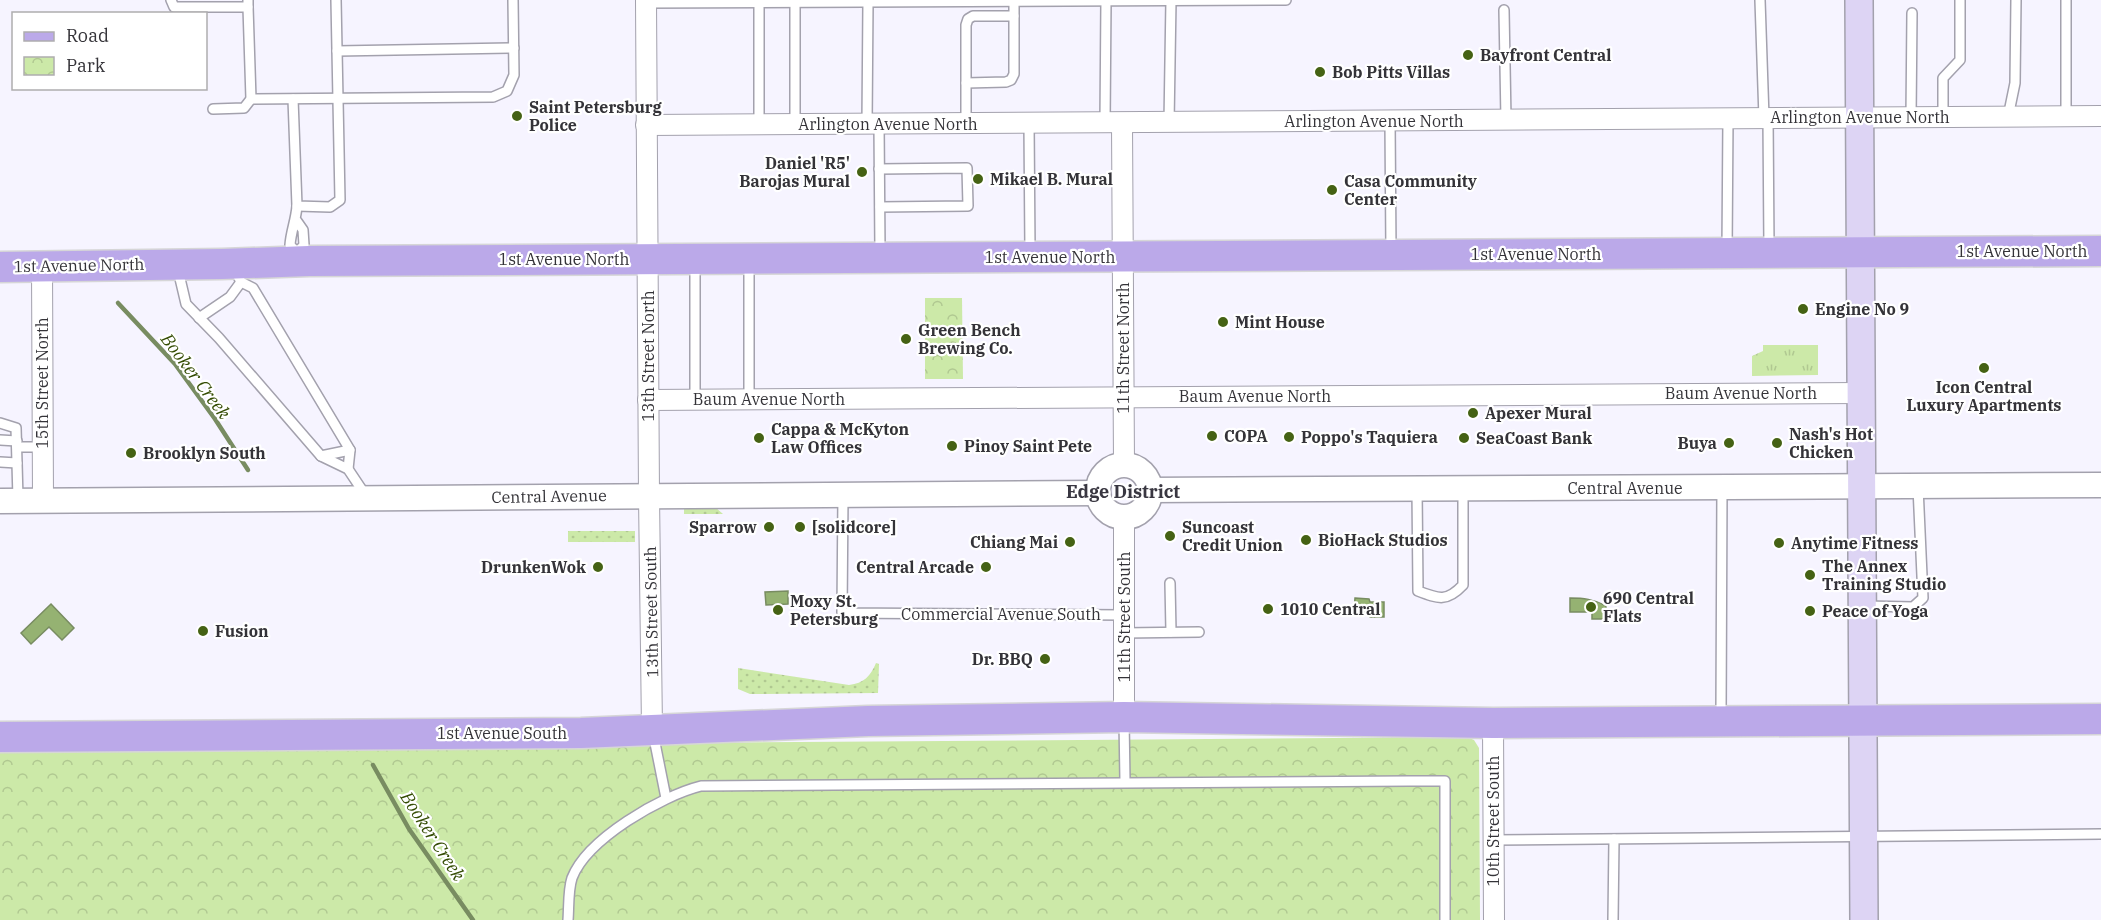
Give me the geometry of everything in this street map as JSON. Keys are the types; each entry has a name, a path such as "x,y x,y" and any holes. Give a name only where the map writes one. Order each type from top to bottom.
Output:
{"main road":[{"path":"1859,0 1864,920"},
{"name":"1st Avenue North","path":"0,267 177,264 236,273 297,257 695,259 2101,251"},
{"name":"1st Avenue South","path":"0,737 569,733 856,721 1004,718 1124,717 1493,723 2101,719"}],"street":[{"name":"13th Street North","path":"646,2 649,496"},
{"name":"Arlington Avenue North","path":"646,125 2101,116"},
{"name":"11th Street North","path":"1114,123 1123,256 1124,465"},
{"name":"15th Street North","path":"42,265 43,501"},
{"name":"Baum Avenue North","path":"648,400 1861,393"},
{"path":"1124,465 1132,466 1144,475 1149,481 1150,490 1146,505 1140,512 1124,517 1116,516 1103,508 1098,493 1102,476 1108,470 1124,465"},
{"name":"Central Avenue","path":"1150,490 2101,485"},
{"name":"Central Avenue","path":"9,501 1098,493"},
{"name":"13th Street South","path":"649,496 652,729"},
{"name":"11th Street South","path":"1124,517 1124,717"},
{"name":"10th Street South","path":"1493,723 1494,920"}],"lane":[{"path":"171,0 174,7 248,4 250,99 244,108 213,109"},
{"path":"297,206 330,207 340,200 336,0"},
{"path":"250,99 493,97 507,91 514,75 513,0"},
{"path":"1106,0 1114,123"},
{"path":"646,2 1286,0"},
{"path":"1760,0 1766,118 1768,253"},
{"path":"1943,117 1943,78 1960,60 1960,0"},
{"path":"2008,117 2015,83 2016,0"},
{"path":"2066,0 2067,116"},
{"path":"1169,123 1172,1"},
{"path":"868,2 873,124 879,169 880,258"},
{"path":"966,83 1011,80 1014,74 1014,2"},
{"path":"759,3 759,124"},
{"path":"795,3 795,124"},
{"path":"1504,10 1506,120"},
{"path":"1911,117 1912,14"},
{"path":"966,123 966,25 968,19 973,16 1014,16"},
{"path":"337,51 514,48"},
{"path":"293,99 297,206 290,245 297,257"},
{"path":"1727,253 1728,118"},
{"path":"1390,121 1391,255"},
{"path":"1029,123 1030,257"},
{"path":"879,169 967,168 968,206 880,207"},
{"path":"748,258 749,398"},
{"path":"695,259 695,399"},
{"path":"177,264 186,304 321,456 348,469 368,499"},
{"path":"199,318 230,297 236,273 253,288 350,450 348,469"},
{"path":"0,423 16,428 17,463 9,501"},
{"path":"0,440 43,447"},
{"path":"321,456 350,450"},
{"path":"0,462 17,463"},
{"path":"1863,606 1913,607 1923,598 1918,486"},
{"path":"1721,722 1722,488"},
{"path":"1417,489 1418,591 1436,598 1453,596 1463,585 1463,489"},
{"name":"Commercial Avenue South","path":"843,495 842,613 1124,624 1171,632 1199,632"},
{"path":"1170,583 1171,632"},
{"path":"1124,717 1125,781"},
{"path":"652,729 666,798"},
{"path":"568,920 571,880 585,856 616,830 666,798 701,786 1125,781 1445,781 1445,920"},
{"path":"1494,840 2101,834"},
{"path":"1613,920 1614,839"}],"green space":[{"path":"925,298 962,298 963,379 925,379"},
{"path":"1763,345 1818,345 1818,375 1752,376 1752,356 1763,351"},
{"path":"684,507 715,507 723,514 684,514"},
{"path":"568,531 635,531 635,542 568,542"},
{"path":"876,663 879,664 878,693 750,694 738,689 738,668 849,685 859,683 866,678"},
{"path":"1467,737 1474,740 1479,748 1480,920 0,920 0,751 576,748 678,743"}],"shaded area":[{"path":"788,591 788,604 766,605 765,592"},
{"path":"1355,598 1369,599 1370,602 1384,602 1384,617 1370,617 1369,613 1354,612"},
{"path":"1570,598 1588,599 1606,606 1606,619 1592,619 1592,612 1570,612"},
{"path":"51,604 74,628 62,640 49,627 31,644 21,633"}],"waterway":[{"name":"Booker Creek","path":"118,303 175,364 248,470"},
{"name":"Booker Creek","path":"373,765 409,829 473,920"}],"place":[{"name":"Bayfront Central","path":"1468,55"},
{"name":"Bob Pitts Villas","path":"1320,72"},
{"name":"Saint Petersburg Police","path":"517,116"},
{"name":"Daniel 'R5' Barojas Mural","path":"862,172"},
{"name":"Mikael B. Mural","path":"978,179"},
{"name":"Casa Community Center","path":"1332,190"},
{"name":"Engine No 9","path":"1803,309"},
{"name":"Mint House","path":"1223,322"},
{"name":"Green Bench Brewing Co.","path":"906,339"},
{"name":"Icon Central Luxury Apartments","path":"1984,368"},
{"name":"Apexer Mural","path":"1473,413"},
{"name":"COPA","path":"1212,436"},
{"name":"Poppo's Taquiera","path":"1289,437"},
{"name":"Cappa & McKyton Law Offices","path":"759,438"},
{"name":"SeaCoast Bank","path":"1464,438"},
{"name":"Buya","path":"1729,443"},
{"name":"Nash's Hot Chicken","path":"1777,443"},
{"name":"Pinoy Saint Pete","path":"952,446"},
{"name":"Brooklyn South","path":"131,453"},
{"name":"Sparrow","path":"769,527"},
{"name":"[solidcore]","path":"800,527"},
{"name":"Suncoast Credit Union","path":"1170,536"},
{"name":"BioHack Studios","path":"1306,540"},
{"name":"Chiang Mai","path":"1070,542"},
{"name":"Anytime Fitness","path":"1779,543"},
{"name":"DrunkenWok","path":"598,567"},
{"name":"Central Arcade","path":"986,567"},
{"name":"The Annex Training Studio","path":"1810,575"},
{"name":"690 Central Flats","path":"1591,607"},
{"name":"1010 Central","path":"1268,609"},
{"name":"Moxy St. Petersburg","path":"778,610"},
{"name":"Peace of Yoga","path":"1810,611"},
{"name":"Fusion","path":"203,631"},
{"name":"Dr. BBQ","path":"1045,659"}],"district":[{"name":"Edge District","path":"1123,491"}]}
